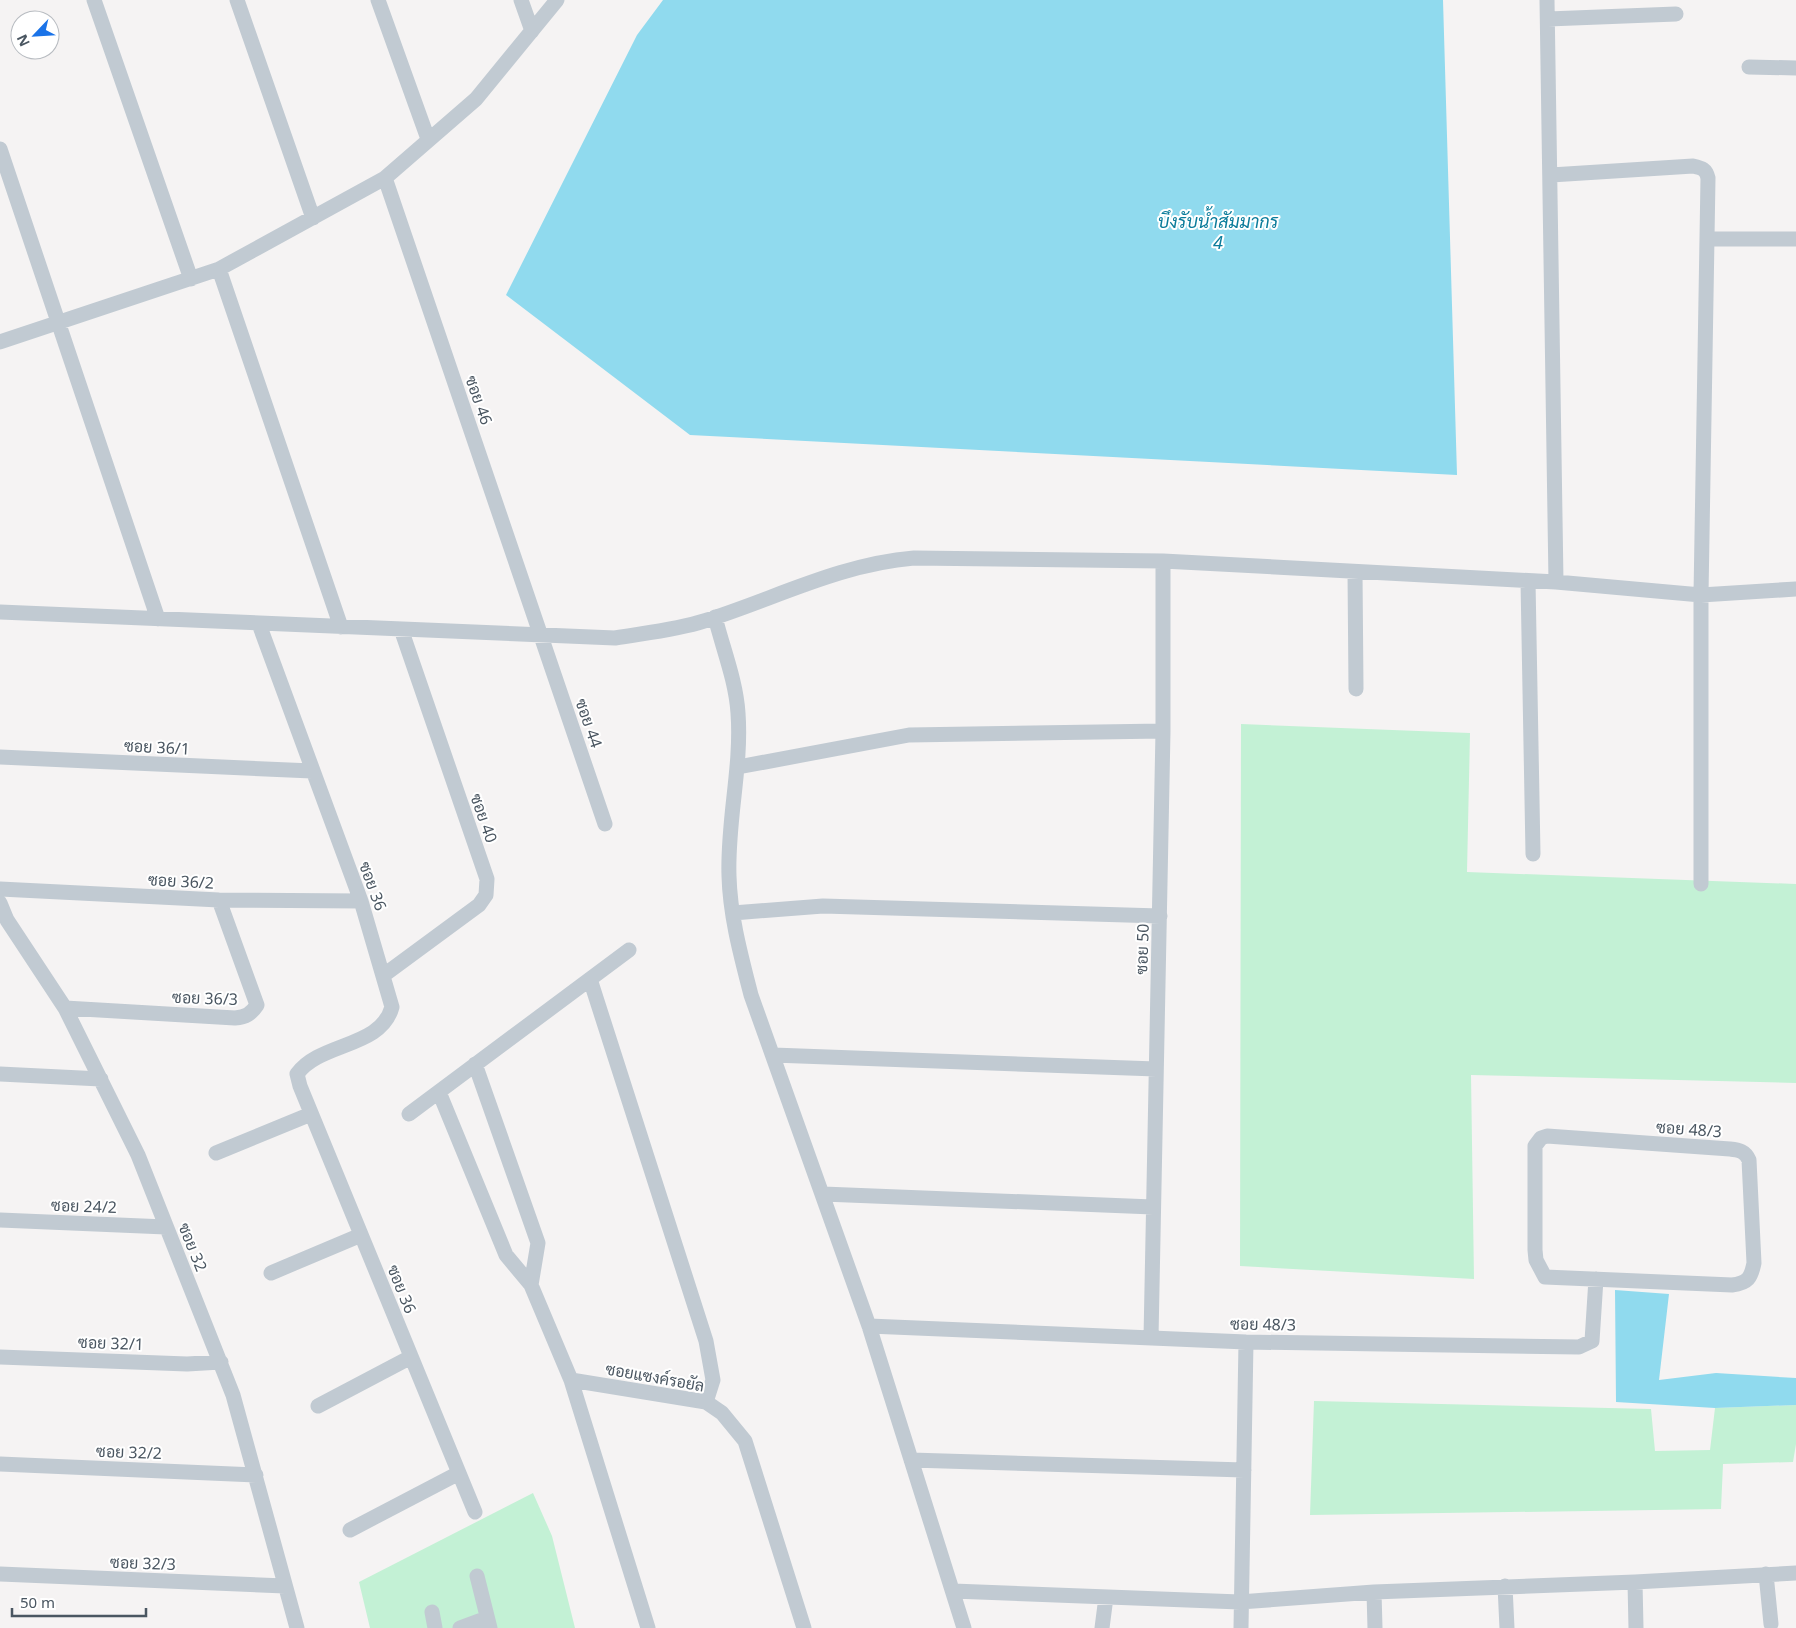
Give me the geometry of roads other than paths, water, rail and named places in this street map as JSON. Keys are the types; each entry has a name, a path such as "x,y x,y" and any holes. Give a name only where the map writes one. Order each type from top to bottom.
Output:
{"street":[{"path":"94,0 190,278"},
{"path":"237,0 313,218"},
{"path":"378,0 428,139"},
{"path":"521,0 532,31"},
{"path":"0,342 219,269 385,178 476,99 558,0"},
{"path":"1547,0 1556,582"},
{"path":"1548,19 1676,14"},
{"path":"1749,67 1796,68"},
{"path":"0,149 158,619"},
{"path":"1551,175 1693,166 1702,168 1708,178 1709,239 1701,595 1701,884"},
{"name":"ซอย 46","path":"385,178 540,634"},
{"path":"1709,239 1796,239"},
{"path":"219,269 341,627"},
{"path":"0,612 614,638 703,622 852,568 886,560 914,558 1163,561 1556,582 1701,595 1796,589"},
{"name":"ซอย 50","path":"1151,1338 1163,731 1163,561"},
{"path":"1355,572 1356,689"},
{"path":"1528,581 1533,854"},
{"path":"715,618 735,688 738,714 738,767 730,835 729,876 740,954 751,995 869,1326 964,1628"},
{"name":"ซอย 36","path":"259,624 361,902 392,1007 389,1018 380,1028 311,1060 297,1074 311,1114 475,1512"},
{"name":"ซอย 40","path":"384,975 479,905 486,894 487,879 401,630"},
{"name":"ซอย 44","path":"540,634 605,824"},
{"path":"738,767 861,742 909,735 1163,731"},
{"name":"ซอย 36/1","path":"0,758 312,771"},
{"name":"ซอย 36/2","path":"0,889 219,900 361,902"},
{"name":"ซอย 36/3","path":"65,1008 235,1018 252,1012 257,1005 219,900"},
{"name":"ซอย 32","path":"0,903 4,920 65,1008 138,1155 233,1395 297,1628"},
{"path":"733,913 823,906 1160,916"},
{"path":"409,1114 629,950"},
{"path":"590,979 706,1341 713,1380 706,1402"},
{"path":"773,1055 1156,1069"},
{"path":"475,1064 538,1243 531,1285"},
{"path":"0,1074 101,1079"},
{"path":"439,1092 506,1255 531,1285 571,1380 648,1628"},
{"path":"216,1153 311,1114"},
{"name":"ซอย 48/3","path":"1548,1136 1730,1149 1740,1150 1746,1154 1749,1160 1754,1263 1751,1278 1746,1282 1732,1285 1596,1279 1546,1277 1536,1260 1535,1146 1537,1141 1548,1136"},
{"path":"823,1194 1154,1207"},
{"name":"ซอย 24/2","path":"0,1220 166,1227"},
{"path":"271,1273 361,1235"},
{"name":"ซอย 48/3","path":"869,1326 1246,1342 1579,1347 1592,1341 1594,1334 1596,1279"},
{"path":"1241,1628 1246,1342"},
{"path":"318,1406 411,1356"},
{"name":"ซอย 32/1","path":"0,1357 187,1364 221,1362"},
{"name":"ซอยแซงค์รอยัล","path":"571,1380 706,1402 722,1413 745,1441 804,1628"},
{"path":"911,1460 1244,1470"},
{"name":"ซอย 32/2","path":"0,1464 256,1475"},
{"path":"350,1530 459,1474"},
{"path":"952,1591 1240,1602 1374,1592 1635,1582 1796,1573"},
{"name":"ซอย 32/3","path":"0,1574 286,1586"},
{"path":"1766,1574 1771,1624"},
{"path":"460,1628 488,1623 477,1576"},
{"path":"1635,1582 1636,1628"},
{"path":"1505,1586 1507,1628"},
{"path":"1374,1592 1375,1628"},
{"path":"1102,1628 1106,1597"},
{"path":"432,1612 435,1628"}],"water":[{"name":"บึงรับน้ำสัมมากร 4","path":"663,0 1443,0 1457,475 690,435 506,295 637,35"},
{"path":"1615,1290 1669,1294 1659,1380 1716,1373 1796,1378 1796,1405 1715,1408 1616,1402"}]}
